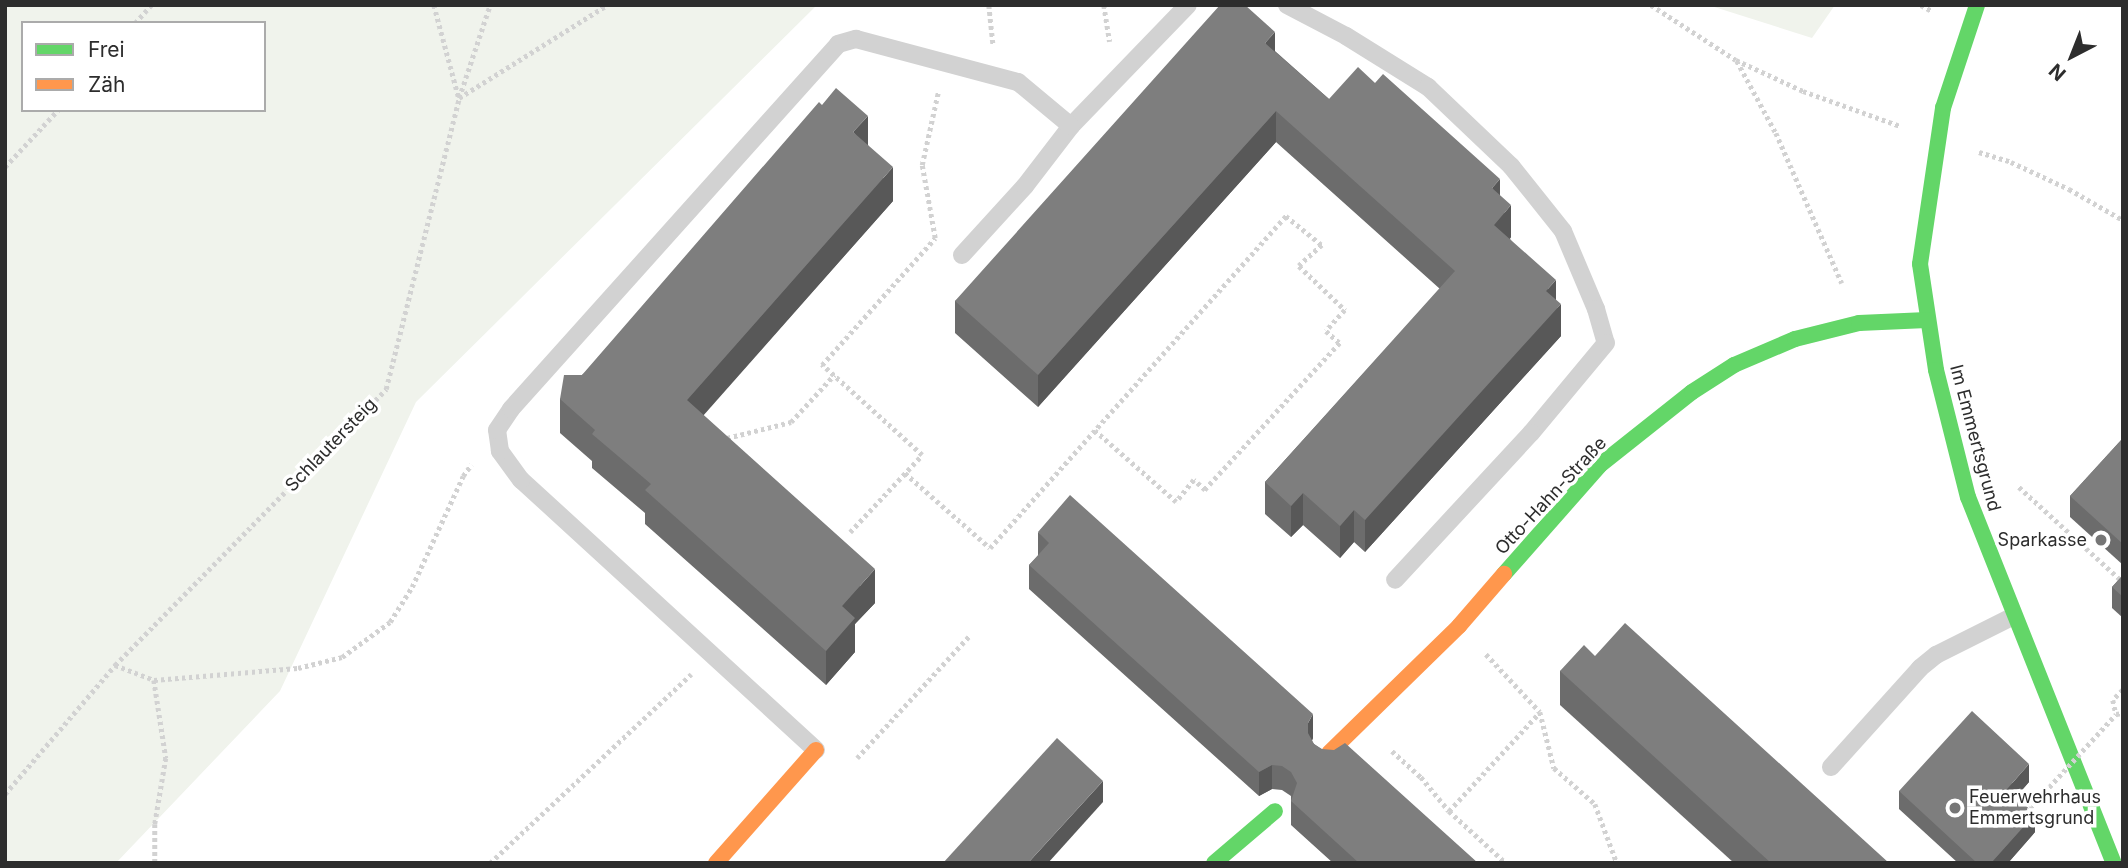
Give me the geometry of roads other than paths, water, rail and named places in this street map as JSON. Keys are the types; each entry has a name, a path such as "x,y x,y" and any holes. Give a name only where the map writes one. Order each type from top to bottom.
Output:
{"street":[{"name":"Im Emmertsgrund","path":"1977,5 1943,108 1920,264 1927,320 1951,434 1968,497 2114,863"},
{"name":"Otto-Hahn-Straße","path":"1329,753 1363,724 1459,626 1600,465 1642,429 1734,365 1795,339 1859,323 1927,320"},
{"path":"716,863 816,750"},
{"path":"1214,863 1275,811"}],"lane":[{"path":"962,255 1025,186 1071,126 1188,5"},
{"path":"1287,5 1346,36 1428,87 1511,166 1563,231 1596,309 1606,343 1531,433 1395,580"},
{"path":"816,750 521,480 500,451 497,430 511,409 838,44 856,40 1018,82 1071,126"},
{"path":"1831,767 1920,668 1936,654 2014,616"}],"place":[{"name":"Sparkasse","path":"2101,540"},
{"name":"Feuerwehrhaus Emmertsgrund","path":"1955,808"}]}
